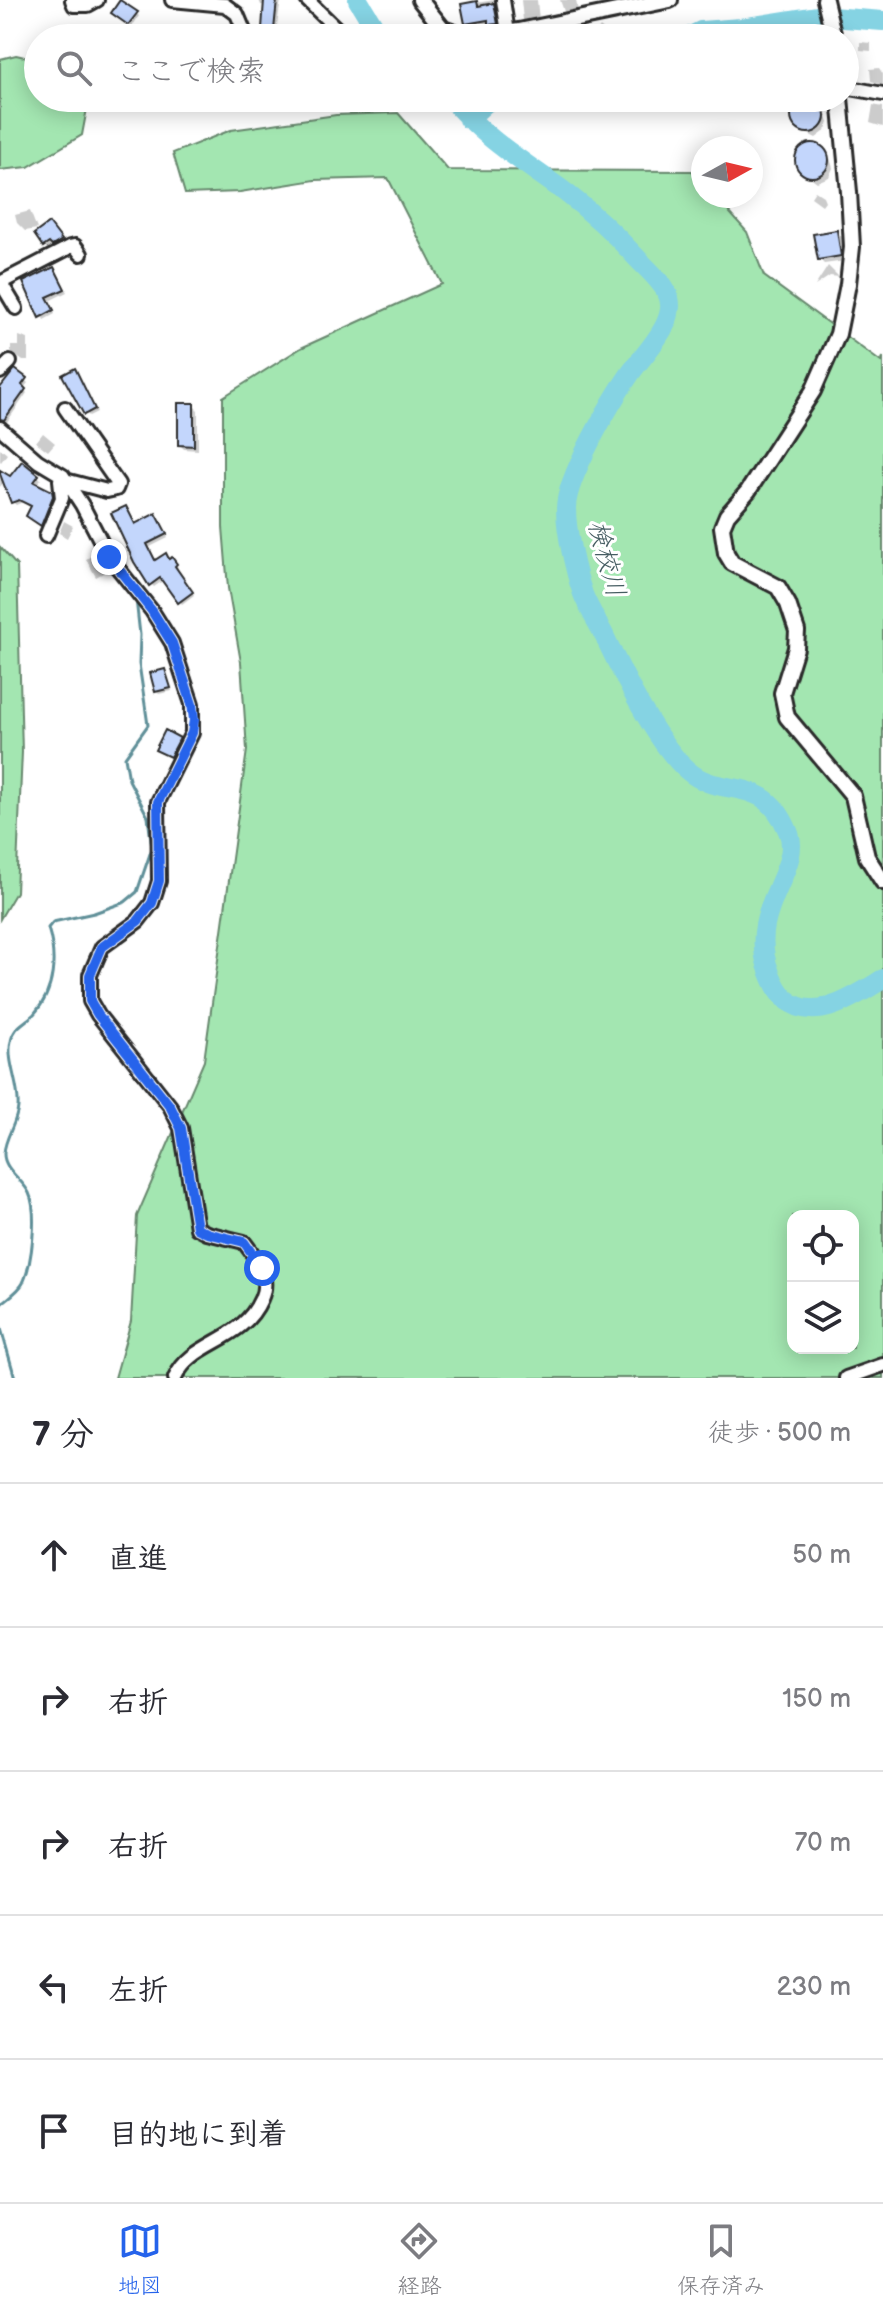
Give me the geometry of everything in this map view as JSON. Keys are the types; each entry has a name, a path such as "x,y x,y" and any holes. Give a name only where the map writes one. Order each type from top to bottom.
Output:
{"street":[{"path":"72,0 74,5 88,5 97,0"},
{"path":"172,0 225,5 237,14 241,24"},
{"path":"307,0 332,24"},
{"path":"420,0 439,24"},
{"path":"503,0 507,24"},
{"path":"552,24 670,0"},
{"path":"825,1 831,24"},
{"path":"859,90 883,94"},
{"path":"841,112 852,247 838,334 813,391 748,491 727,515 722,527 726,553 732,563 778,587 788,604 797,631 796,648 782,693 787,717 853,796 867,857 883,882"},
{"path":"16,308 0,283 70,247 75,246 81,254"},
{"path":"0,372 10,362"},
{"path":"62,482 107,491 116,489 118,484 65,408"},
{"path":"0,428 62,482 82,505 109,557 152,611 172,643 192,704 192,733 158,802 159,881 152,903 138,921 102,947 90,975 90,1001 98,1015 170,1106 181,1128 197,1228 244,1242 262,1268 265,1290 247,1323 188,1359 175,1378"},
{"path":"46,536 59,508 62,482"},
{"path":"846,1378 883,1365"}],"green space":[{"path":"16,55 24,57 24,112 86,112 82,135 28,167 0,170 0,59"},
{"path":"398,113 448,170 691,171 691,208 726,208 747,232 764,276 881,362 883,357 883,1378 115,1378 131,1321 137,1216 204,1061 247,750 241,662 228,588 223,527 223,397 301,348 442,284 388,178 315,180 240,192 185,194 173,153 231,130 336,115"},
{"path":"0,547 17,566 22,752 16,892 0,919"}],"building":[{"path":"120,0 138,12 129,24 111,13"},
{"path":"264,0 277,0 275,24 262,24"},
{"path":"477,1 478,6 494,3 498,24 488,24 488,20 465,24 461,4"},
{"path":"792,112 824,112 820,128 808,133 796,128 791,116"},
{"path":"812,143 824,148 829,160 824,172 812,177 800,172 795,160 800,148"},
{"path":"49,223 62,240 43,247 34,234"},
{"path":"837,230 841,256 818,260 813,234"},
{"path":"54,267 65,289 47,297 54,310 39,318 23,282"},
{"path":"75,368 95,409 84,415 62,375"},
{"path":"15,369 27,378 22,385 26,389 4,420 0,419 0,388"},
{"path":"178,403 194,403 194,446 178,445"},
{"path":"22,461 39,475 34,482 52,491 53,496 41,526 26,516 31,506 19,500 11,503 0,474 0,470 10,476"},
{"path":"126,506 135,524 156,513 167,534 147,544 155,560 166,553 169,559 172,557 193,592 178,603 160,578 149,586 134,562 111,513"},
{"path":"165,669 171,688 155,692 150,673"},
{"path":"165,730 180,738 170,757 155,750"}],"waterway":[{"name":"検校川","path":"358,0 373,24"},
{"path":"767,24 818,16 883,21"},
{"name":"検校川","path":"463,112 490,137 601,222 652,273 667,293 670,308 666,323 602,420 573,478 566,508 580,585 640,706 675,758 700,779 754,794 767,801 778,812 788,831 791,845 789,860 764,930 764,951 770,973 781,993 797,1006 823,1008 849,999 883,979"},
{"path":"468,119 476,112"},
{"path":"0,438 19,452"},
{"path":"0,1308 23,1283 31,1251 33,1225 29,1193 10,1169 4,1153 18,1107 10,1057 12,1036 41,1005 50,984 53,950 48,928 53,922 125,902 137,892 152,848 148,817 129,780 125,757 148,725 139,664 136,599"},
{"path":"0,1325 15,1378"}],"route":[{"path":"109,557 152,611 172,643 192,704 194,720 192,733 158,802 159,881 152,903 138,921 102,947 90,975 90,1001 170,1106 181,1128 197,1228 244,1242 262,1268"}]}
